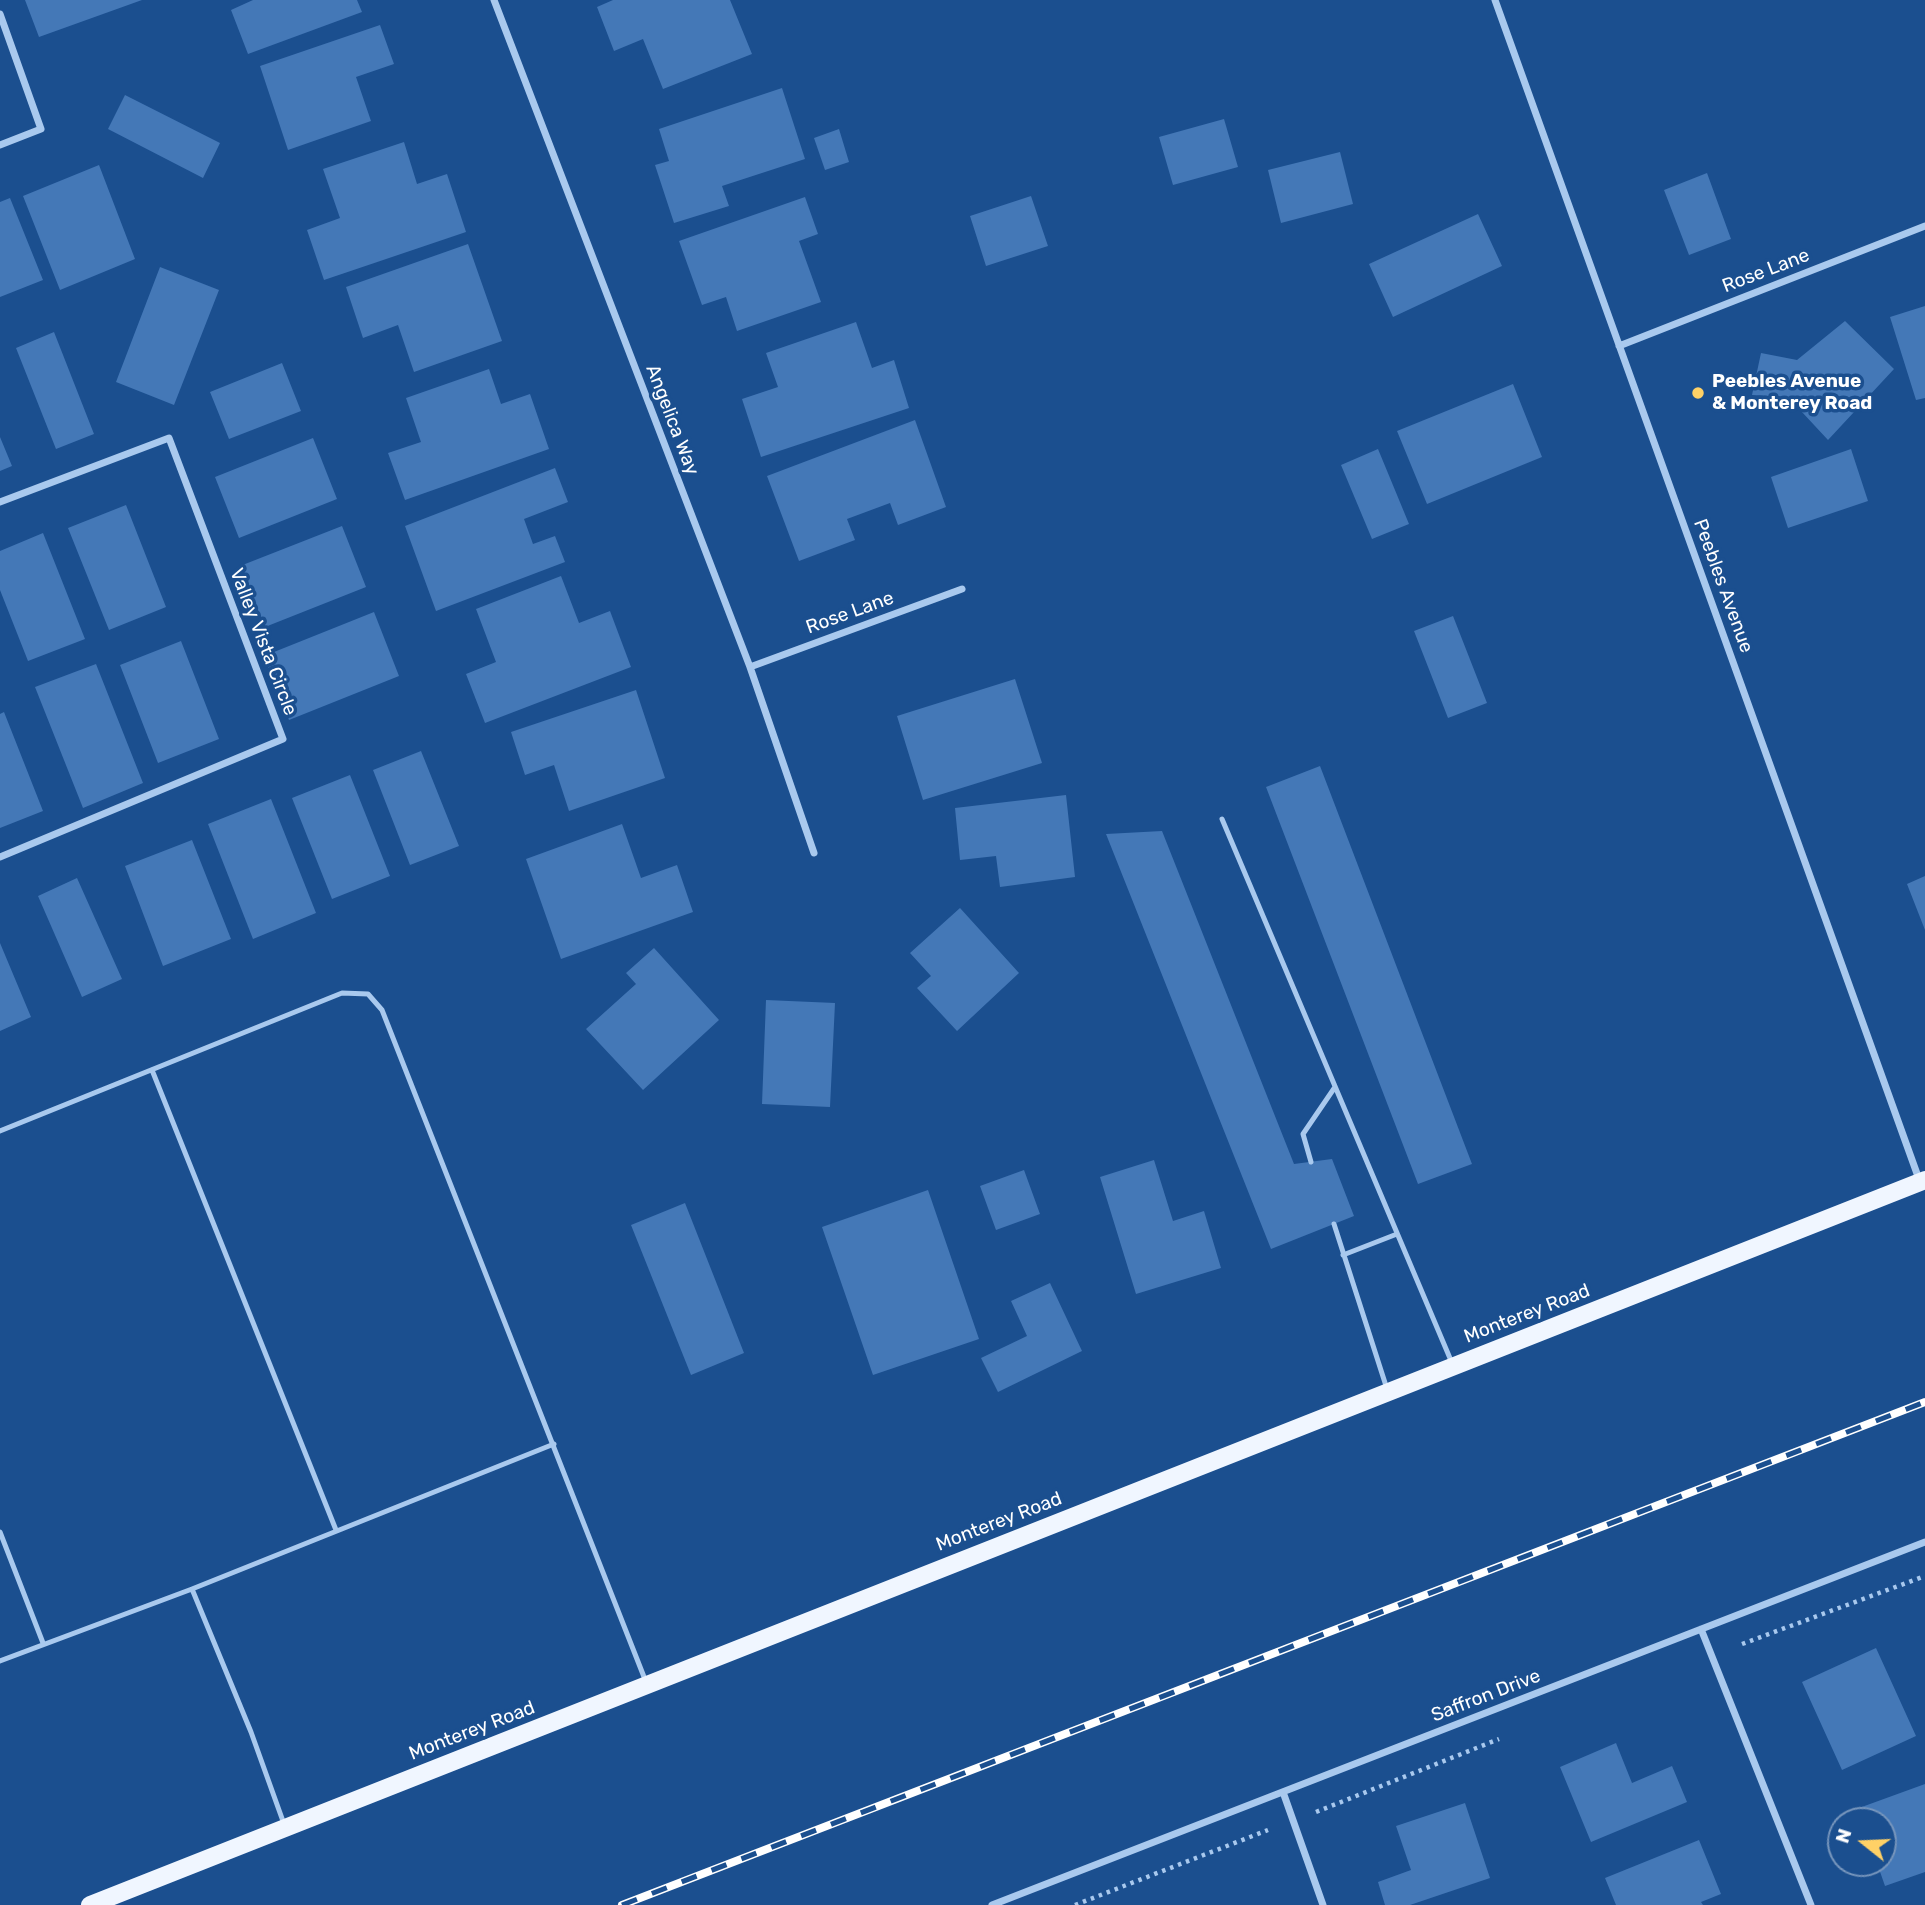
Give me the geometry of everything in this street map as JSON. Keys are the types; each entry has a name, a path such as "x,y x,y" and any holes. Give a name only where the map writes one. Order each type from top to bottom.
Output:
{"main road":[{"name":"Monterey Road","path":"90,1905 1923,1181"}],"street":[{"name":"Angelica Way","path":"494,0 750,667 814,853"},
{"name":"Peebles Avenue","path":"1495,0 1923,1181"},
{"path":"0,14 41,129 0,145"},
{"name":"Rose Lane","path":"1619,346 1925,226"},
{"name":"Valley Vista Circle","path":"0,502 169,438 283,739 0,858"},
{"name":"Rose Lane","path":"750,667 962,589"},
{"name":"Saffron Drive","path":"992,1905 1925,1542"},
{"path":"1701,1629 1811,1905"},
{"path":"1283,1792 1323,1905"}],"lane":[{"path":"1222,819 1453,1366"},
{"path":"0,1131 342,993 368,994 382,1010 647,1684"},
{"path":"152,1070 336,1530"},
{"path":"1311,1162 1303,1134 1335,1087"},
{"path":"1334,1224 1388,1392"},
{"path":"1343,1255 1397,1234"},
{"path":"0,1661 192,1589 554,1444"},
{"path":"0,1532 43,1643"},
{"path":"192,1589 251,1732 285,1827"}],"path":[{"path":"1712,1655 1925,1576"},
{"path":"1074,1905 1508,1735"}],"building":[{"path":"25,0 142,0 39,37"},
{"path":"253,0 357,0 362,12 248,54 231,10"},
{"path":"613,0 730,0 752,54 663,89 643,39 614,51 597,7"},
{"path":"380,25 394,64 356,77 371,121 288,150 260,66"},
{"path":"782,88 805,159 722,186 729,206 674,223 655,165 669,161 659,129"},
{"path":"125,95 220,143 203,178 108,129"},
{"path":"1224,119 1238,167 1173,185 1159,137"},
{"path":"839,129 849,162 825,170 814,138"},
{"path":"404,142 417,184 447,174 466,232 324,280 307,230 340,218 323,169"},
{"path":"1340,152 1353,204 1281,223 1268,170"},
{"path":"99,165 135,259 60,290 23,196"},
{"path":"1707,173 1731,239 1689,255 1664,190"},
{"path":"1031,196 1048,246 986,266 970,216"},
{"path":"805,197 818,234 799,241 821,302 737,331 726,297 702,305 679,241"},
{"path":"10,198 43,280 0,297 0,202"},
{"path":"1478,214 1502,266 1393,317 1369,264"},
{"path":"468,244 502,341 414,372 398,325 363,338 346,287"},
{"path":"160,267 219,290 174,405 116,382"},
{"path":"1925,306 1925,398 1916,400 1890,317"},
{"path":"1845,321 1894,369 1828,440 1788,397 1752,395 1761,353 1797,360"},
{"path":"856,322 872,368 894,360 909,408 761,457 742,399 778,387 766,353"},
{"path":"54,332 94,434 56,449 16,348"},
{"path":"282,363 301,411 229,439 210,392"},
{"path":"489,369 501,404 530,394 549,449 405,500 388,453 421,442 406,398"},
{"path":"1513,384 1542,457 1427,504 1397,431"},
{"path":"915,420 946,507 898,525 890,503 847,519 855,540 799,561 767,476"},
{"path":"0,437 12,466 0,471"},
{"path":"313,438 337,499 239,538 215,477"},
{"path":"1378,449 1409,524 1372,539 1341,465"},
{"path":"1851,449 1868,501 1788,528 1771,477"},
{"path":"555,468 568,502 524,519 533,544 555,536 565,562 436,611 405,526"},
{"path":"126,505 166,607 109,630 68,528"},
{"path":"342,526 366,587 265,627 240,566"},
{"path":"43,533 85,639 28,661 0,590 0,551"},
{"path":"561,576 579,623 610,611 631,667 485,723 466,674 496,662 476,609"},
{"path":"374,612 399,676 289,720 264,656"},
{"path":"1453,616 1487,703 1448,718 1414,631"},
{"path":"181,641 219,739 158,763 120,665"},
{"path":"96,664 143,783 83,808 35,687"},
{"path":"1015,679 1042,763 923,800 897,716"},
{"path":"636,690 665,778 569,811 554,765 525,775 511,732"},
{"path":"4,712 43,811 0,828 0,714"},
{"path":"421,751 459,846 410,865 373,770"},
{"path":"1320,766 1472,1164 1418,1184 1266,787"},
{"path":"350,775 390,876 332,899 292,798"},
{"path":"1066,795 1075,877 1000,887 996,856 960,860 955,808"},
{"path":"271,799 316,913 253,939 208,824"},
{"path":"622,824 641,878 677,865 693,912 561,959 526,859"},
{"path":"1162,831 1294,1164 1332,1159 1354,1216 1271,1249 1106,834"},
{"path":"192,840 231,939 163,966 125,866"},
{"path":"1925,876 1925,930 1907,884"},
{"path":"77,878 122,979 82,997 38,896"},
{"path":"960,908 1019,973 957,1031 917,988 931,976 910,953"},
{"path":"0,943 31,1017 0,1031"},
{"path":"654,948 719,1020 643,1090 586,1029 636,984 626,973"},
{"path":"766,1000 835,1003 830,1107 762,1104"},
{"path":"1154,1160 1173,1221 1204,1211 1221,1268 1136,1294 1100,1177"},
{"path":"1024,1170 1040,1214 996,1230 980,1186"},
{"path":"928,1190 979,1339 873,1375 822,1227"},
{"path":"685,1203 744,1353 691,1375 631,1225"},
{"path":"1050,1283 1082,1351 998,1392 981,1358 1027,1336 1011,1301"},
{"path":"1876,1648 1916,1736 1842,1770 1802,1682"},
{"path":"1616,1743 1632,1783 1672,1766 1687,1802 1591,1842 1560,1767"},
{"path":"1925,1784 1925,1872 1885,1886 1882,1877 1897,1877 1897,1807 1862,1807"},
{"path":"1465,1803 1490,1878 1410,1905 1385,1905 1378,1882 1411,1870 1396,1826"},
{"path":"1699,1840 1721,1894 1701,1902 1703,1905 1616,1905 1605,1878"}],"railway":[{"path":"622,1905 1925,1402"}],"place":[{"name":"Peebles Avenue & Monterey Road","path":"1698,393"}]}
